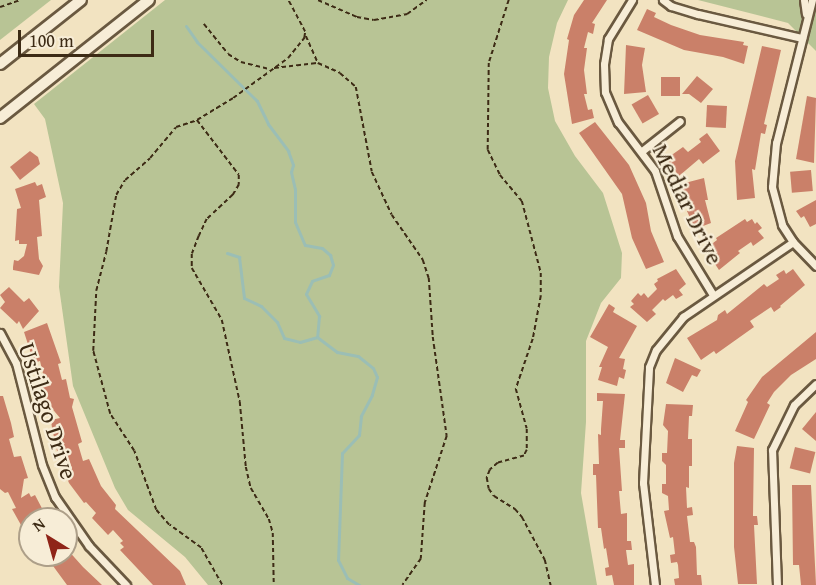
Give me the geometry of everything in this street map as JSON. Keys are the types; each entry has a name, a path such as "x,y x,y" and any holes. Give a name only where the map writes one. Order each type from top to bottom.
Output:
{"main road":[{"path":"0,64 81,0"},
{"path":"0,118 149,0"}],"street":[{"name":"Mediar Drive","path":"632,0 608,39 603,79 610,108 642,151 663,189 677,236 713,295"},
{"path":"663,0 671,6 698,14 802,38"},
{"path":"804,0 806,19"},
{"path":"812,0 776,143 772,187 782,225 793,242 816,266"},
{"path":"642,151 681,121"},
{"path":"655,585 643,483 649,367 664,336 683,317 793,242"},
{"name":"Ustilago Drive","path":"0,333 16,363 42,465 55,497 89,546 126,585"},
{"path":"777,585 772,450 794,405 816,384"}],"path":[{"path":"0,7 20,0"},
{"path":"288,0 318,63"},
{"path":"318,0 357,17 375,20 407,14 426,0"},
{"path":"509,0 489,63 488,150 500,175 522,201 541,273 542,296 533,339 516,389 528,429 527,450 524,456 498,463 490,470 488,478 489,489 494,496 515,509 522,517 545,560 551,585"},
{"path":"204,24 228,54 241,62 271,69 318,63 340,73 356,87 372,172 392,215 423,260 429,278 433,337 447,436 425,503 421,559 403,585"},
{"path":"222,585 201,548 169,525 156,510 134,451 110,414 93,351 96,291 106,252 116,195 130,175 150,158 177,127 197,120 233,98 288,58 305,35"},
{"path":"197,120 239,175 239,185 233,195 207,219 192,254 192,268 222,320 240,402 246,467 251,488 273,533 274,585"}],"green space":[{"path":"0,0 51,0 0,40"},
{"path":"165,0 568,0 557,23 549,57 548,88 555,121 575,156 603,193 622,253 621,278 601,303 586,341 586,422 581,493 597,585 208,585 185,557 128,510 115,488 73,386 59,287 63,203 45,119 34,104"},
{"path":"698,0 816,0 816,51 788,23"}],"building":[{"path":"584,0 607,0 592,23 595,24 593,34 588,32 584,48 587,48 584,70 587,94 584,94 588,110 592,109 594,118 572,124 564,74 569,40 567,39 574,15"},
{"path":"647,9 656,13 654,17 700,35 744,42 743,45 748,46 744,64 723,57 684,50 637,30"},
{"path":"626,45 645,48 642,65 646,92 624,94"},
{"path":"762,46 781,50 764,124 767,125 765,134 761,133 755,170 752,169 755,198 737,200 735,161"},
{"path":"697,76 713,89 701,103 689,94 682,94"},
{"path":"661,77 680,77 680,96 661,96"},
{"path":"648,95 659,114 643,124 632,104"},
{"path":"807,96 816,98 814,163 796,159"},
{"path":"707,105 727,106 726,128 706,127"},
{"path":"595,122 629,165 646,203 651,231 664,262 646,269 632,238 622,194 579,133"},
{"path":"707,133 720,151 703,164 699,159 679,176 666,159 683,147 688,152 701,142 699,139"},
{"path":"30,151 38,157 40,164 20,180 10,167"},
{"path":"811,170 813,191 792,193 790,172"},
{"path":"704,178 708,200 705,200 711,223 695,229 687,211 691,210 687,192 683,193 681,184"},
{"path":"35,182 37,186 42,184 46,197 39,200 42,236 37,237 39,259 43,266 39,275 13,270 14,260 18,261 24,256 27,244 19,244 19,240 15,241 17,209 21,208 15,189"},
{"path":"816,200 816,224 810,227 804,216 801,218 796,211"},
{"path":"745,219 747,222 752,219 755,224 757,222 762,228 758,231 764,238 753,246 751,242 738,251 740,253 719,270 705,249 717,240 716,238"},
{"path":"676,269 686,284 679,290 683,295 676,299 673,295 665,301 663,299 652,310 656,314 647,322 630,307 634,304 631,301 638,293 641,296 644,293 648,298 657,289 654,284 658,281 657,279"},
{"path":"793,269 805,285 774,312 771,307 750,321 754,327 716,354 714,351 701,360 687,338 717,320 718,315 725,310 727,314 764,284 767,287 779,279 776,275 784,270 786,274"},
{"path":"9,287 24,302 29,298 39,311 23,329 19,321 17,324 0,308 5,302 0,295"},
{"path":"609,304 615,308 613,312 637,326 619,358 625,359 623,369 626,370 624,379 619,377 617,386 598,380 602,367 599,367 608,347 590,337"},
{"path":"47,323 61,363 58,364 62,380 66,379 70,398 74,399 72,407 82,442 78,444 83,461 89,459 101,486 116,505 115,509 180,571 186,585 153,585 120,550 124,547 120,543 123,541 113,530 108,535 92,518 96,513 86,502 84,503 69,483 66,476 72,468 66,454 62,455 61,450 57,451 52,428 51,420 60,418 50,406 45,407 39,384 43,383 44,378 40,361 34,363 24,332"},
{"path":"816,332 816,359 791,375 774,392 767,403 770,405 754,439 735,431 748,402 746,400 762,377"},
{"path":"675,358 701,370 697,377 692,375 683,392 666,383"},
{"path":"597,393 625,394 620,440 625,440 625,448 619,448 622,491 619,491 621,514 627,513 627,541 631,541 632,550 626,550 628,565 634,564 634,585 614,585 612,575 606,576 605,568 609,567 601,528 598,528 596,475 593,475 593,464 599,464 598,434 601,435 603,401 597,401"},
{"path":"0,396 3,396 14,437 9,439 14,457 21,456 28,478 24,479 21,498 29,493 31,497 35,495 41,507 18,507 18,520 12,509 16,508 8,492 5,493 0,489"},
{"path":"666,404 693,405 692,416 689,416 688,439 692,439 692,466 689,466 689,488 686,487 687,508 692,507 693,515 687,516 690,542 694,542 696,547 697,575 701,575 702,585 675,585 674,579 679,578 678,565 677,562 671,563 670,555 675,554 673,537 670,538 664,511 669,510 668,496 662,493 662,484 666,484 666,465 662,461 662,453 667,453 668,431 663,425"},
{"path":"816,412 816,441 802,429"},
{"path":"737,446 754,448 753,516 757,516 758,525 754,525 757,584 738,584 734,547 734,463"},
{"path":"795,447 815,452 810,473 790,468"},
{"path":"792,485 811,485 816,585 801,585 799,565 793,565"},
{"path":"78,561 102,585 67,585 54,567 78,567"}],"waterway":[{"path":"186,26 197,42 257,101 268,124 288,151 293,165 291,172 295,189 295,222 305,245 322,248 330,255 333,265 329,275 312,281 306,294 319,316 317,337"},
{"path":"227,253 239,257 244,298 261,306 277,322 284,338 300,342 317,337"},
{"path":"317,337 337,352 358,356 373,368 377,377 372,395 361,416 359,435 342,453 338,560 347,578 359,585"}]}
